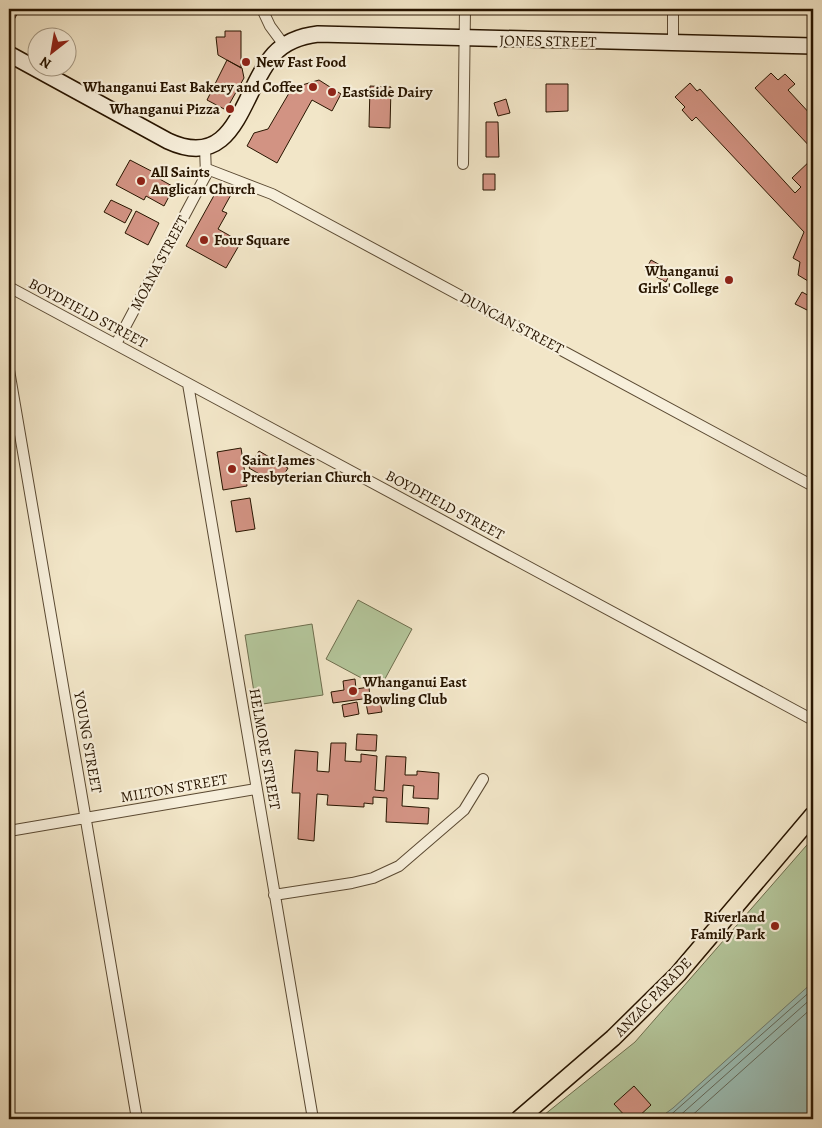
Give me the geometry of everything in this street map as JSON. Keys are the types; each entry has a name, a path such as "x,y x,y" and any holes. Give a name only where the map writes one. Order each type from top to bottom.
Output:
{"main road":[{"name":"JONES STREET","path":"284,45 304,36 318,34 813,46"},
{"path":"9,54 168,141 187,148 205,148 221,140 231,130 267,64 284,45"},
{"name":"ANZAC PARADE","path":"518,1119 614,1038 678,974 813,815"}],"street":[{"path":"262,9 270,26 284,45"},
{"path":"463,164 465,9"},
{"path":"673,9 673,43"},
{"path":"205,148 207,168"},
{"name":"MOANA STREET","path":"116,344 207,168"},
{"name":"DUNCAN STREET","path":"207,168 272,194 813,486"},
{"name":"BOYDFIELD STREET","path":"9,287 813,720"},
{"name":"YOUNG STREET","path":"9,370 137,1119"},
{"name":"HELMORE STREET","path":"188,384 313,1119"},
{"path":"274,895 352,883 373,878 399,866 464,810 483,778"},
{"name":"MILTON STREET","path":"9,832 256,789"}],"green space":[{"path":"358,600 412,629 380,688 326,659"},
{"path":"312,624 323,695 256,705 245,635"},
{"name":"Riverland Family Park","path":"813,838 813,986 676,1119 539,1119 635,1042"}],"water":[{"path":"813,982 813,1119 658,1119 673,1108"}],"building":[{"path":"9,9 20,9 11,25 9,23"},
{"path":"225,31 241,31 241,68 218,55 216,37 225,37"},
{"path":"227,60 242,68 244,78 226,110 207,100"},
{"path":"771,73 778,80 785,74 795,84 788,90 813,117 813,150 755,88"},
{"path":"319,80 341,94 332,111 312,100 277,163 247,146 254,133 268,129 292,88"},
{"path":"690,83 697,91 700,89 795,193 801,187 792,178 813,158 813,284 798,275 800,262 793,258 804,232 696,117 692,121 682,110 685,107 675,97"},
{"path":"546,84 568,84 568,111 546,112"},
{"path":"370,86 391,87 390,128 369,127"},
{"path":"506,99 510,113 498,116 494,103"},
{"path":"486,122 498,122 499,157 486,157"},
{"name":"All Saints Anglican Church","path":"130,160 157,174 156,177 174,187 164,206 146,196 144,200 116,185"},
{"path":"483,174 495,174 495,190 483,190"},
{"path":"227,188 233,191 222,211 227,213 218,229 241,242 226,268 186,246 217,190"},
{"path":"111,200 132,210 125,223 104,212"},
{"path":"136,211 159,223 148,245 125,233"},
{"path":"651,260 671,271 666,282 645,271"},
{"path":"802,292 813,298 813,313 795,304"},
{"name":"Saint James Presbyterian Church","path":"241,448 247,486 223,490 217,452"},
{"path":"259,451 288,468 278,485 249,468"},
{"path":"250,498 255,529 236,532 231,501"},
{"name":"Whanganui East Bowling Club","path":"355,679 356,689 369,687 370,698 333,703 331,692 344,690 343,681"},
{"path":"380,701 382,712 368,714 366,703"},
{"path":"357,702 359,714 344,717 342,705"},
{"path":"357,734 377,735 376,751 356,750"},
{"path":"331,743 346,743 345,761 361,762 361,754 377,756 375,790 384,791 386,756 406,757 405,775 417,775 417,771 439,773 438,799 413,798 414,786 403,785 402,806 429,808 428,824 386,822 387,798 373,797 373,804 364,803 364,807 327,805 328,795 317,794 314,841 298,839 300,793 292,793 295,750 318,752 317,771 329,772"},
{"path":"634,1086 651,1105 636,1119 628,1119 614,1104"}],"place":[{"name":"New Fast Food","path":"246,62"},
{"name":"Whanganui East Bakery and Coffee","path":"313,87"},
{"name":"Eastside Dairy","path":"332,92"},
{"name":"Whanganui Pizza","path":"230,109"},
{"name":"All Saints Anglican Church","path":"141,181"},
{"name":"Four Square","path":"204,240"},
{"name":"Whanganui Girls' College","path":"729,280"},
{"name":"Saint James Presbyterian Church","path":"232,469"},
{"name":"Whanganui East Bowling Club","path":"353,691"},
{"name":"Riverland Family Park","path":"775,926"}]}
